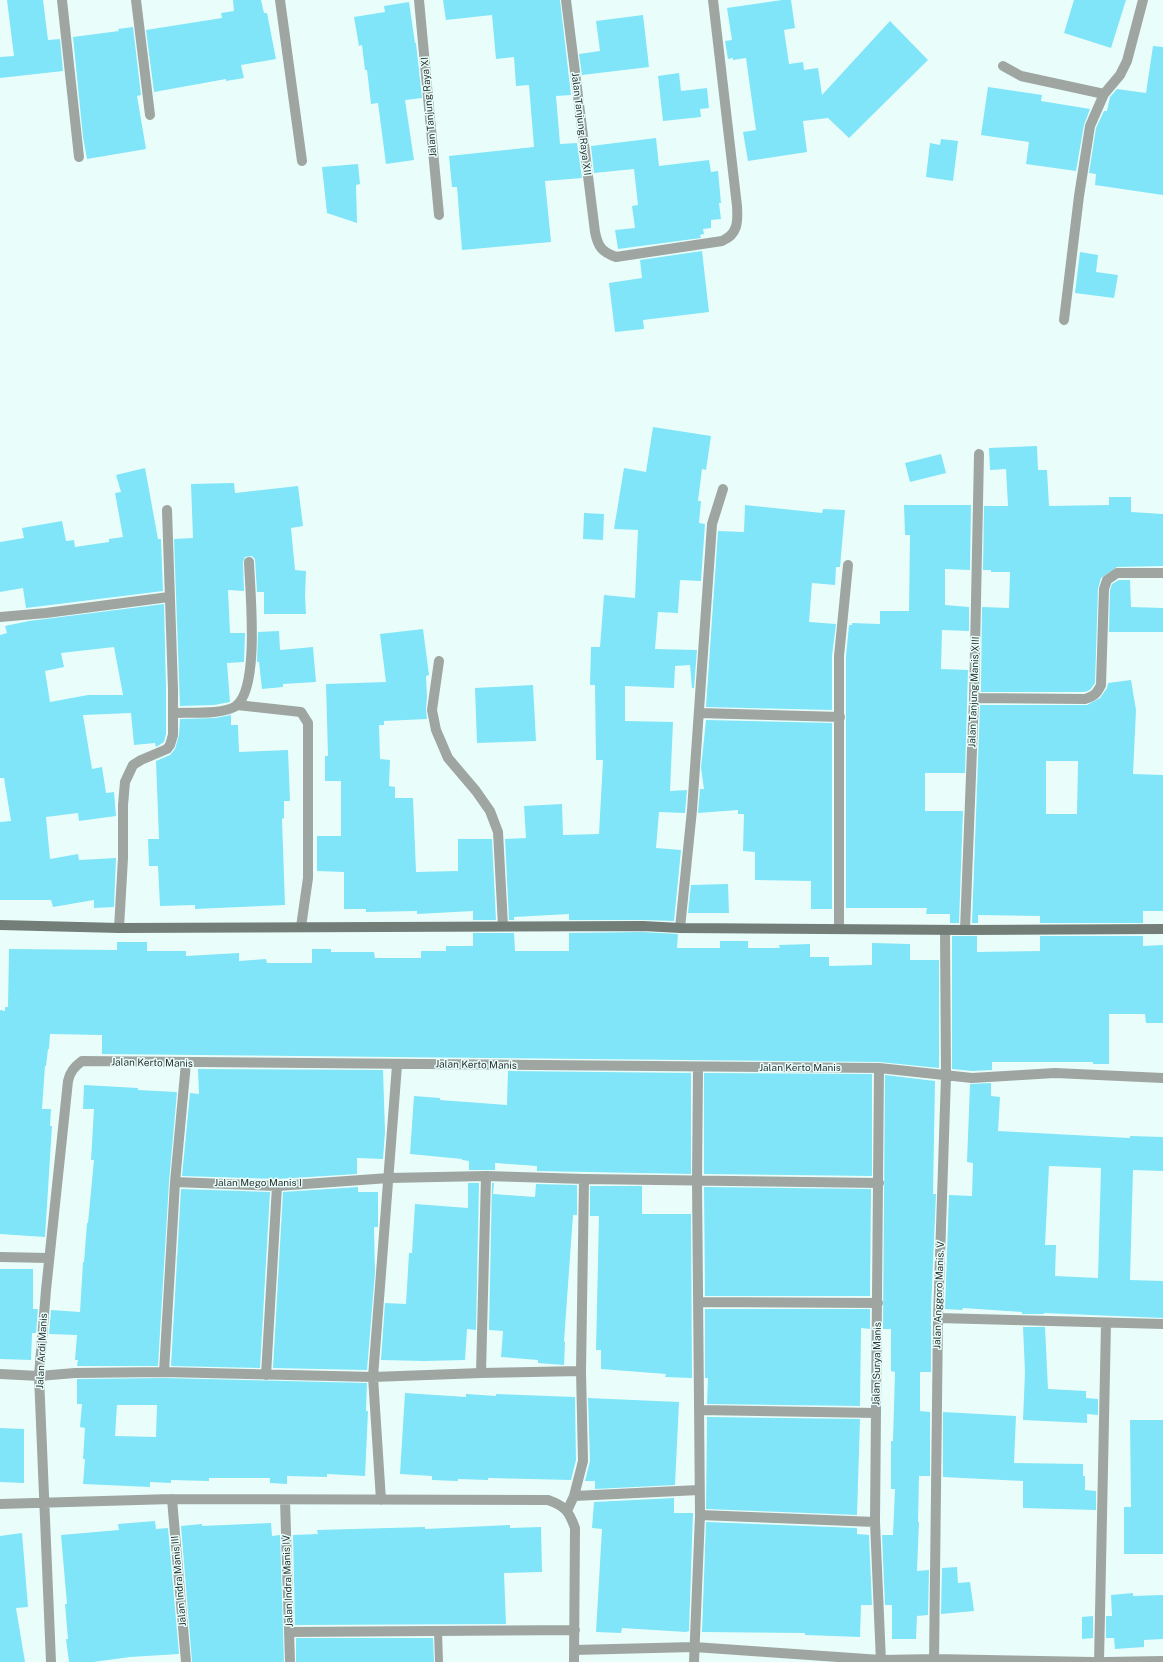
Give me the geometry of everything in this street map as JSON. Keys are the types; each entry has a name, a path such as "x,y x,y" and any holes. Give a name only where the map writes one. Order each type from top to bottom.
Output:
{"main road":[{"path":"0,925 119,928 643,926 680,928 965,930 1163,928"}],"street":[{"path":"62,0 80,157"},
{"path":"136,0 150,115"},
{"path":"280,0 302,161"},
{"name":"Jalan Tanjung Raya XI","path":"419,0 439,215"},
{"name":"Jalan Tanjung Raya XII","path":"566,0 595,232 600,248 606,253 616,257 625,257 722,241 733,234 736,228 738,219 737,206 713,0"},
{"path":"1064,320 1079,196 1090,126 1104,94 1120,75 1127,61 1143,0"},
{"path":"1003,66 1021,76 1104,94"},
{"name":"Jalan Tanjung Manis XIII","path":"965,930 974,698 979,454"},
{"path":"680,928 692,810 712,524 723,489"},
{"path":"119,928 125,782 133,765 155,753 167,749 173,735 167,510"},
{"path":"173,713 230,709 237,705 242,697 248,677 252,640 249,562"},
{"path":"839,929 839,656 848,566"},
{"path":"974,698 1085,699 1093,697 1101,685 1104,589 1107,580 1117,573 1163,573"},
{"path":"0,617 46,613 169,597"},
{"path":"439,661 432,710 436,730 448,758 490,811 498,832 503,926"},
{"path":"237,705 301,712 308,723 308,878 301,927"},
{"path":"699,713 840,717"},
{"name":"Jalan Anggoro Manis. V","path":"934,1661 938,1318 946,1076 945,930"},
{"name":"Jalan Kerto Manis","path":"74,1066 82,1062 698,1068 879,1068 972,1078 1020,1074 1076,1073 1163,1078"},
{"path":"164,1372 175,1182 186,1063"},
{"path":"381,1500 373,1377 397,1064"},
{"name":"Jalan Ardi Manis","path":"51,1662 40,1376 49,1258 68,1081 69,1075 74,1066"},
{"path":"694,1662 700,1515 697,1181 698,1068"},
{"name":"Jalan Surya Manis","path":"879,1068 875,1522 881,1661"},
{"path":"481,1373 486,1176"},
{"name":"Jalan Mego Manis I","path":"175,1182 277,1186 389,1178 486,1176 584,1179 879,1183"},
{"path":"567,1511 574,1496 583,1461 581,1371 584,1179"},
{"path":"266,1375 277,1186"},
{"path":"0,1257 49,1258"},
{"path":"698,1302 878,1303"},
{"path":"938,1318 1163,1324"},
{"path":"1099,1662 1106,1323"},
{"path":"0,1374 40,1376 75,1373 164,1372 373,1377 581,1371"},
{"path":"699,1410 876,1413"},
{"path":"574,1496 699,1490"},
{"path":"0,1504 172,1499 548,1500 562,1505 570,1515 575,1528 574,1662"},
{"name":"Jalan Indra Manis III","path":"172,1499 186,1662"},
{"name":"Jalan Indra Manis IV","path":"285,1500 290,1662"},
{"path":"700,1515 875,1522"},
{"path":"290,1632 574,1630"},
{"path":"574,1650 694,1647 881,1661 1093,1662"},
{"path":"1105,1662 1163,1661"}],"lane":[{"path":"438,1631 439,1662"}],"building":[{"path":"7,0 43,0 48,40 60,39 63,71 0,78 0,57 14,56"},
{"path":"233,0 261,0 264,13 267,13 276,59 241,65 244,78 226,81 226,79 154,92 146,30 222,18 221,13 234,11"},
{"path":"443,0 560,0 571,95 556,96 560,144 577,143 582,178 545,181 551,242 462,250 457,187 452,187 449,156 534,147 529,85 516,86 514,57 496,59 492,15 446,20"},
{"path":"791,0 795,28 784,30 789,64 803,62 804,70 818,68 822,95 890,21 928,60 849,138 828,118 803,121 807,152 748,161 743,132 756,130 746,58 733,60 733,58 728,59 725,41 732,40 727,8"},
{"path":"1074,0 1126,0 1111,48 1064,33"},
{"path":"409,2 416,43 422,98 405,100 414,160 386,164 378,103 371,104 367,70 365,70 362,45 359,46 354,17 385,12 384,6"},
{"path":"643,15 649,67 582,75 579,54 600,51 596,21"},
{"path":"133,27 141,95 137,96 146,149 87,159 83,137 73,37 119,31 118,29"},
{"path":"1153,46 1163,47 1163,195 1095,185 1096,174 1089,173 1096,128 1104,111 1107,111 1110,97 1117,89 1146,93"},
{"path":"679,73 681,91 707,88 709,108 700,109 701,117 663,121 658,76"},
{"path":"988,87 1042,95 1041,101 1090,109 1084,125 1076,171 1026,164 1029,142 981,135"},
{"path":"656,138 659,166 709,160 711,172 718,171 721,219 711,220 711,228 703,229 704,234 700,235 701,238 618,249 615,230 635,228 632,206 638,205 634,169 594,173 591,146"},
{"path":"941,139 958,141 953,181 926,177 930,143 940,145"},
{"path":"358,164 360,184 356,185 357,223 327,213 322,167"},
{"path":"702,251 709,312 643,320 644,329 615,332 609,283 642,278 640,260"},
{"path":"1080,252 1098,255 1096,272 1118,275 1114,298 1075,293"},
{"path":"653,427 711,436 706,470 702,469 698,501 701,501 699,523 705,524 701,581 680,580 678,613 658,612 655,649 697,650 694,688 692,688 690,665 675,666 674,688 625,686 625,721 673,722 670,791 687,790 685,813 659,812 656,848 681,850 674,921 569,920 569,914 514,917 514,920 509,920 505,839 526,838 524,806 562,804 563,835 599,834 603,760 596,760 595,685 590,685 591,647 600,647 604,595 635,598 638,530 614,529 624,468 646,472"},
{"path":"1037,446 1038,470 1047,470 1049,506 1109,505 1109,497 1131,497 1131,512 1163,514 1163,566 1117,567 1101,578 1098,589 1095,683 1090,690 1084,692 981,692 982,607 1009,608 1010,572 991,572 991,570 983,570 984,506 1008,506 1006,469 990,470 989,448"},
{"path":"941,454 946,473 910,482 905,463"},
{"path":"145,468 158,539 161,539 163,591 26,608 23,588 0,592 0,542 24,538 22,528 62,521 66,541 74,540 75,547 109,542 109,539 123,537 115,493 121,492 116,475"},
{"path":"234,483 235,493 298,486 303,526 291,528 295,570 306,571 306,614 264,614 264,592 257,592 255,559 252,556 245,557 243,562 244,591 228,590 230,633 245,633 244,662 227,663 230,702 214,705 180,706 174,539 193,538 191,484"},
{"path":"745,505 822,513 823,509 845,510 840,567 836,567 835,585 812,583 809,622 836,624 832,656 832,710 706,707 718,531 744,532"},
{"path":"904,505 971,505 970,570 945,569 945,605 969,607 969,631 942,630 941,669 968,670 965,773 925,773 925,811 963,811 959,923 950,923 950,914 926,914 927,908 846,908 846,656 849,625 852,625 852,623 880,624 880,611 909,611 910,535 905,535"},
{"path":"584,513 604,514 603,540 583,539"},
{"path":"1119,580 1130,580 1131,607 1163,608 1163,632 1109,632 1110,590 1112,584"},
{"path":"164,604 166,734 164,742 156,747 155,743 134,745 131,713 83,715 92,769 102,767 106,793 114,792 116,816 79,821 78,813 46,817 50,859 78,854 79,860 116,858 114,907 94,908 94,900 53,907 51,900 0,900 0,822 11,821 4,778 0,778 0,635 7,633 5,626 29,621","holes":["114,647 123,695 88,695 50,702 45,671 64,667 61,653"]},
{"path":"423,629 429,675 426,676 427,719 384,721 384,725 379,725 380,759 390,760 389,786 395,787 395,798 413,798 416,872 458,871 458,839 492,839 496,920 473,920 473,911 417,914 417,911 366,912 366,909 344,909 344,872 317,871 317,836 341,836 341,781 325,781 325,756 328,756 326,684 386,682 380,634"},
{"path":"279,631 280,650 313,647 316,682 283,684 283,687 262,689 259,662 257,662 258,632"},
{"path":"1131,680 1136,710 1133,774 1163,775 1163,911 1143,911 1143,923 1040,923 1040,916 978,915 978,923 972,923 980,705 1087,705 1100,698 1107,688 1108,683","holes":["1046,761 1078,761 1077,814 1046,814"]},
{"path":"533,685 536,741 477,743 475,688"},
{"path":"231,715 231,725 238,725 239,752 288,750 290,801 284,801 284,818 282,819 285,905 195,909 195,905 160,906 158,866 149,866 148,839 159,839 156,761 170,755 175,749 179,735 180,719 215,718"},
{"path":"706,720 832,723 832,909 811,909 811,881 755,880 755,852 743,851 744,814 738,814 738,810 698,813 700,789 704,789 701,768"},
{"path":"728,884 729,913 688,913 691,885"},
{"path":"643,932 678,934 677,948 720,948 720,941 748,941 748,948 780,948 779,945 810,944 810,957 829,957 829,966 872,965 872,943 910,944 910,960 939,960 939,1068 879,1062 102,1054 102,1035 50,1034 49,1049 45,1066 42,1109 51,1109 50,1126 52,1126 45,1237 0,1234 0,1010 5,1011 5,1007 8,1007 9,949 117,950 117,942 147,942 147,951 186,951 186,956 239,953 239,961 266,959 267,963 312,963 312,949 331,949 331,952 374,952 375,958 421,958 421,951 446,951 446,946 473,946 473,933 514,933 515,951 569,951 569,933"},
{"path":"952,936 977,936 977,952 1040,951 1040,936 1143,936 1143,946 1163,945 1163,1023 1146,1023 1145,1014 1109,1014 1109,1064 1093,1064 1093,1062 992,1062 992,1070 972,1071 952,1069"},
{"path":"198,1069 383,1070 385,1132 383,1159 357,1158 357,1174 277,1179 182,1176 190,1093 199,1094"},
{"path":"508,1071 691,1073 691,1174 537,1171 537,1166 495,1163 495,1170 469,1170 469,1161 462,1159 410,1154 414,1096 440,1098 440,1100 507,1105"},
{"path":"704,1073 872,1074 872,1176 704,1174"},
{"path":"885,1075 935,1081 933,1194 936,1194 931,1309 931,1372 920,1372 920,1411 930,1412 930,1476 919,1476 917,1571 929,1570 928,1615 917,1616 916,1639 892,1639 892,1605 885,1605 882,1535 893,1535 895,1489 891,1489 891,1441 893,1441 895,1372 891,1371 891,1329 883,1329"},
{"path":"991,1083 991,1096 1000,1097 998,1131 1130,1138 1130,1136 1163,1137 1163,1171 1133,1170 1130,1280 1163,1281 1163,1318 1044,1313 1022,1314 1022,1312 963,1308 962,1310 945,1309 949,1195 972,1196 973,1163 967,1162 970,1084","holes":["1049,1166 1101,1168 1098,1278 1055,1276 1056,1245 1045,1245"]},
{"path":"84,1085 177,1092 169,1182 158,1366 77,1366 78,1360 75,1360 77,1335 49,1334 51,1310 80,1312 83,1262 94,1160 91,1160 94,1109 83,1109"},
{"path":"468,1183 479,1183 476,1330 467,1329 465,1360 381,1360 385,1303 406,1304 409,1253 412,1253 415,1204 468,1208"},
{"path":"492,1183 494,1183 493,1194 535,1197 536,1184 577,1185 577,1215 573,1215 564,1341 564,1365 538,1363 538,1360 501,1357 503,1331 489,1330"},
{"path":"590,1186 642,1186 642,1214 691,1214 692,1378 665,1377 666,1374 601,1369 601,1350 596,1350 599,1216 590,1216"},
{"path":"358,1187 358,1192 378,1192 378,1227 374,1227 375,1272 367,1370 273,1368 283,1192"},
{"path":"704,1187 871,1189 870,1296 705,1296"},
{"path":"181,1189 270,1192 260,1368 171,1366"},
{"path":"0,1269 33,1269 33,1309 38,1309 36,1333 32,1333 31,1360 0,1359"},
{"path":"705,1309 870,1309 870,1329 861,1328 860,1406 707,1404 708,1378 705,1378"},
{"path":"1023,1327 1045,1327 1048,1389 1086,1391 1086,1398 1098,1399 1098,1415 1087,1414 1087,1423 1023,1420 1025,1372"},
{"path":"164,1378 367,1383 366,1411 368,1411 365,1476 327,1474 327,1477 287,1476 287,1484 270,1483 270,1478 209,1478 209,1481 171,1480 171,1483 150,1482 150,1487 83,1484 85,1428 80,1427 82,1404 77,1404 77,1379","holes":["117,1405 157,1405 156,1437 115,1436"]},
{"path":"405,1393 466,1397 466,1394 496,1396 496,1394 575,1397 576,1460 571,1480 488,1478 488,1480 458,1479 458,1481 432,1480 432,1476 400,1474"},
{"path":"588,1398 679,1402 675,1485 595,1489 595,1481 585,1481 590,1461"},
{"path":"943,1412 1016,1416 1014,1463 1083,1464 1085,1490 1096,1491 1096,1510 1023,1508 1023,1481 943,1477"},
{"path":"707,1417 860,1419 857,1515 706,1509"},
{"path":"1130,1420 1163,1420 1163,1554 1124,1554 1124,1507 1131,1507"},
{"path":"0,1428 24,1429 24,1483 0,1482"},
{"path":"674,1498 674,1513 693,1513 689,1631 622,1628 621,1633 596,1632 602,1529 592,1528 594,1502"},
{"path":"155,1521 156,1529 168,1528 179,1654 130,1657 93,1662 69,1662 66,1639 68,1639 65,1604 67,1604 61,1535 119,1530 118,1524"},
{"path":"706,1522 857,1528 857,1534 869,1535 872,1605 861,1605 860,1637 805,1635 805,1633 702,1632"},
{"path":"271,1523 272,1536 280,1535 284,1662 192,1662 181,1526 202,1524 202,1526"},
{"path":"510,1525 510,1528 541,1527 542,1572 504,1573 506,1624 295,1625 293,1535 318,1534 317,1530 425,1527 425,1529"},
{"path":"22,1533 28,1607 16,1608 25,1662 0,1662 0,1536"},
{"path":"957,1567 958,1583 970,1582 974,1611 941,1614 942,1568"},
{"path":"1133,1593 1133,1596 1163,1595 1163,1639 1144,1640 1144,1647 1115,1649 1114,1638 1106,1638 1106,1616 1112,1616 1111,1595"},
{"path":"1093,1616 1093,1638 1082,1639 1082,1617"},
{"path":"296,1638 433,1638 434,1662 296,1662"}]}
